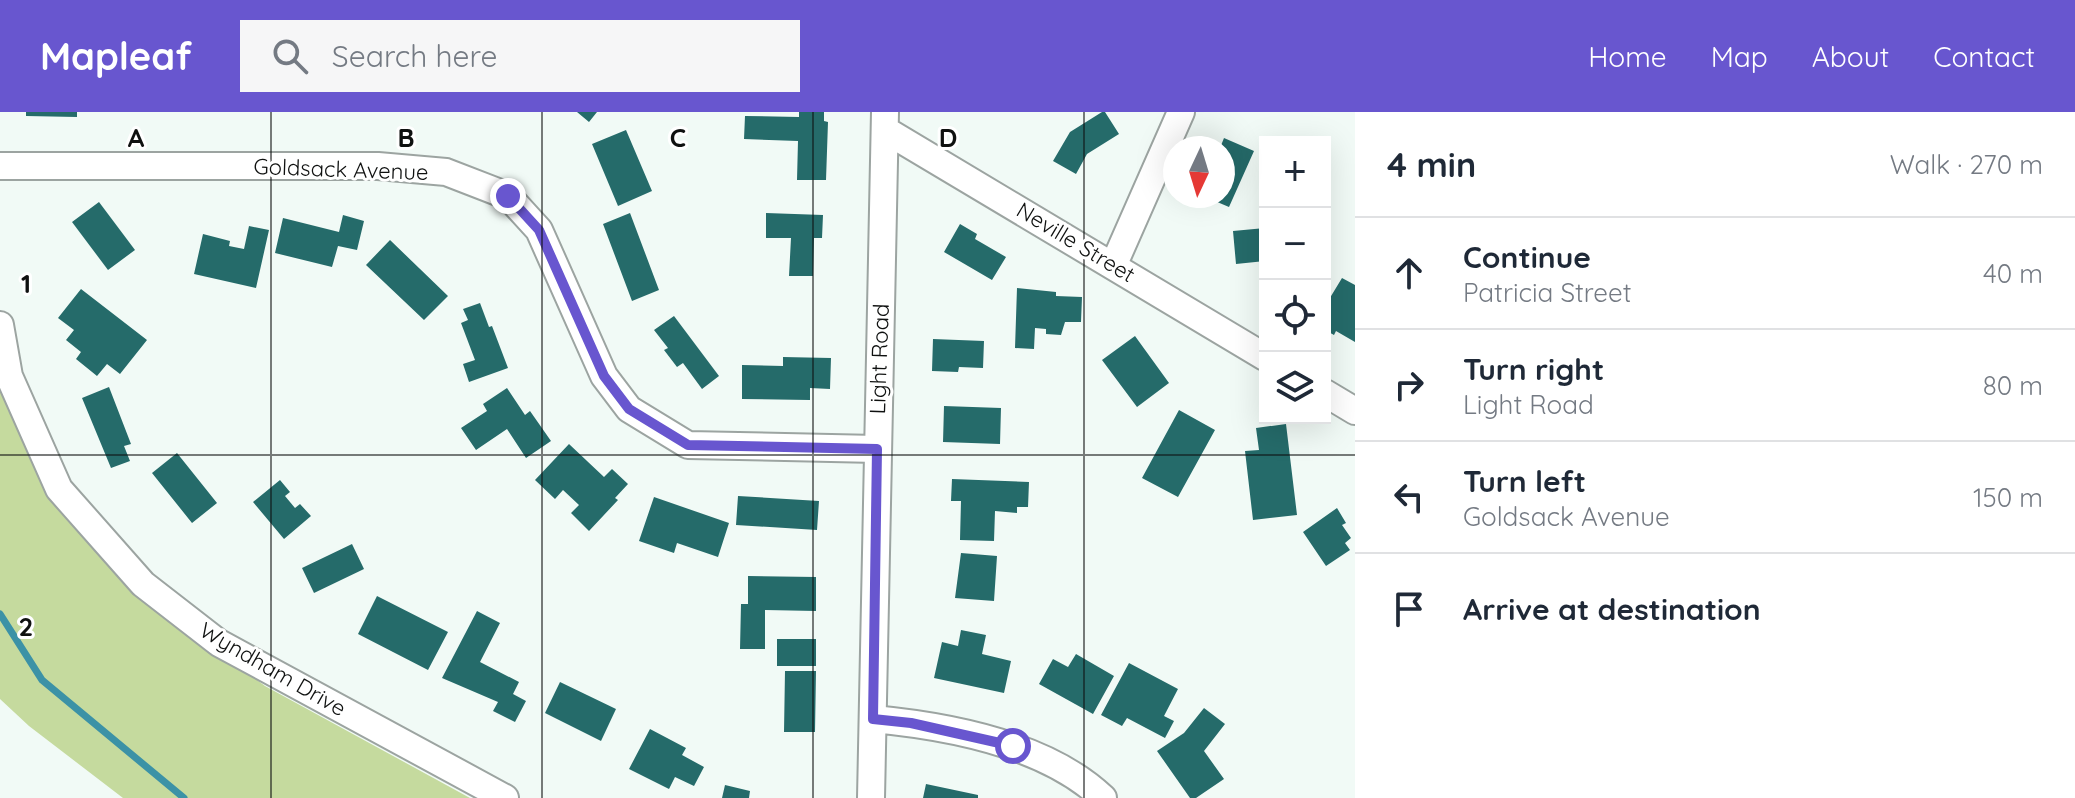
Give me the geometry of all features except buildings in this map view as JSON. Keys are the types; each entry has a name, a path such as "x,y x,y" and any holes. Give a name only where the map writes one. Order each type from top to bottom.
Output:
{"street":[{"path":"1114,264 1181,112"},
{"name":"Neville Street","path":"885,121 1259,353"},
{"name":"Light Road","path":"871,798 885,121"},
{"name":"Goldsack Avenue","path":"0,166 378,166 446,172 508,196 539,230 604,376 629,409 688,445 877,449"},
{"name":"Wyndham Drive","path":"0,325 9,376 59,489 143,584 219,643 505,798"},
{"path":"1331,397 1355,411"},
{"path":"873,719 911,723 1013,746 1059,768 1103,798"}],"green space":[{"path":"0,384 142,593 265,686 470,798 123,798 29,726 0,699"}],"waterway":[{"path":"0,614 42,680 184,798"}],"route":[{"path":"508,196 539,230 604,376 629,409 688,445 877,449 873,719 911,723 1013,746"}]}
